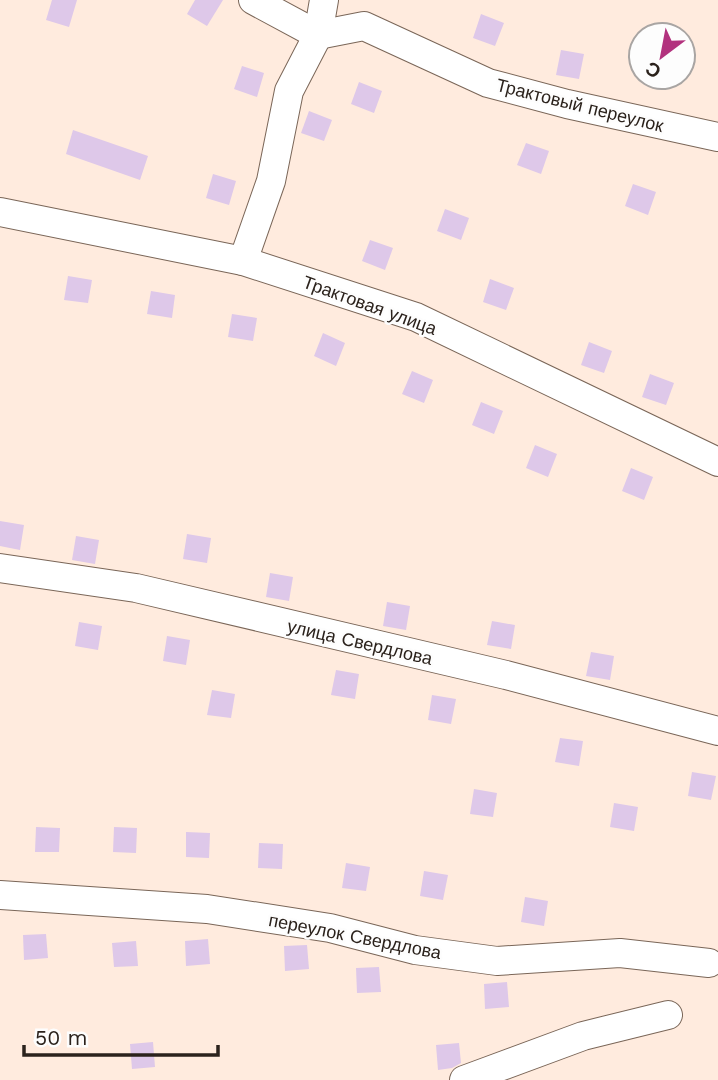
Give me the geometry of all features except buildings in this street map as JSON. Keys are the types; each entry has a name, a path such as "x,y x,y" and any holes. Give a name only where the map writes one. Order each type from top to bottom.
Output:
{"street":[{"path":"253,0 318,34"},
{"path":"243,261 271,181 289,91 318,34 324,0"},
{"name":"Трактовый переулок","path":"318,34 364,26 488,83 567,104 718,137"},
{"name":"Трактовая улица","path":"0,212 243,261 416,317 718,462"},
{"name":"улица Свердлова","path":"0,568 136,588 506,676 718,731"},
{"name":"переулок Свердлова","path":"0,895 207,909 330,928 415,950 497,961 620,953 709,963"},
{"path":"464,1080 583,1036 668,1015"}]}
